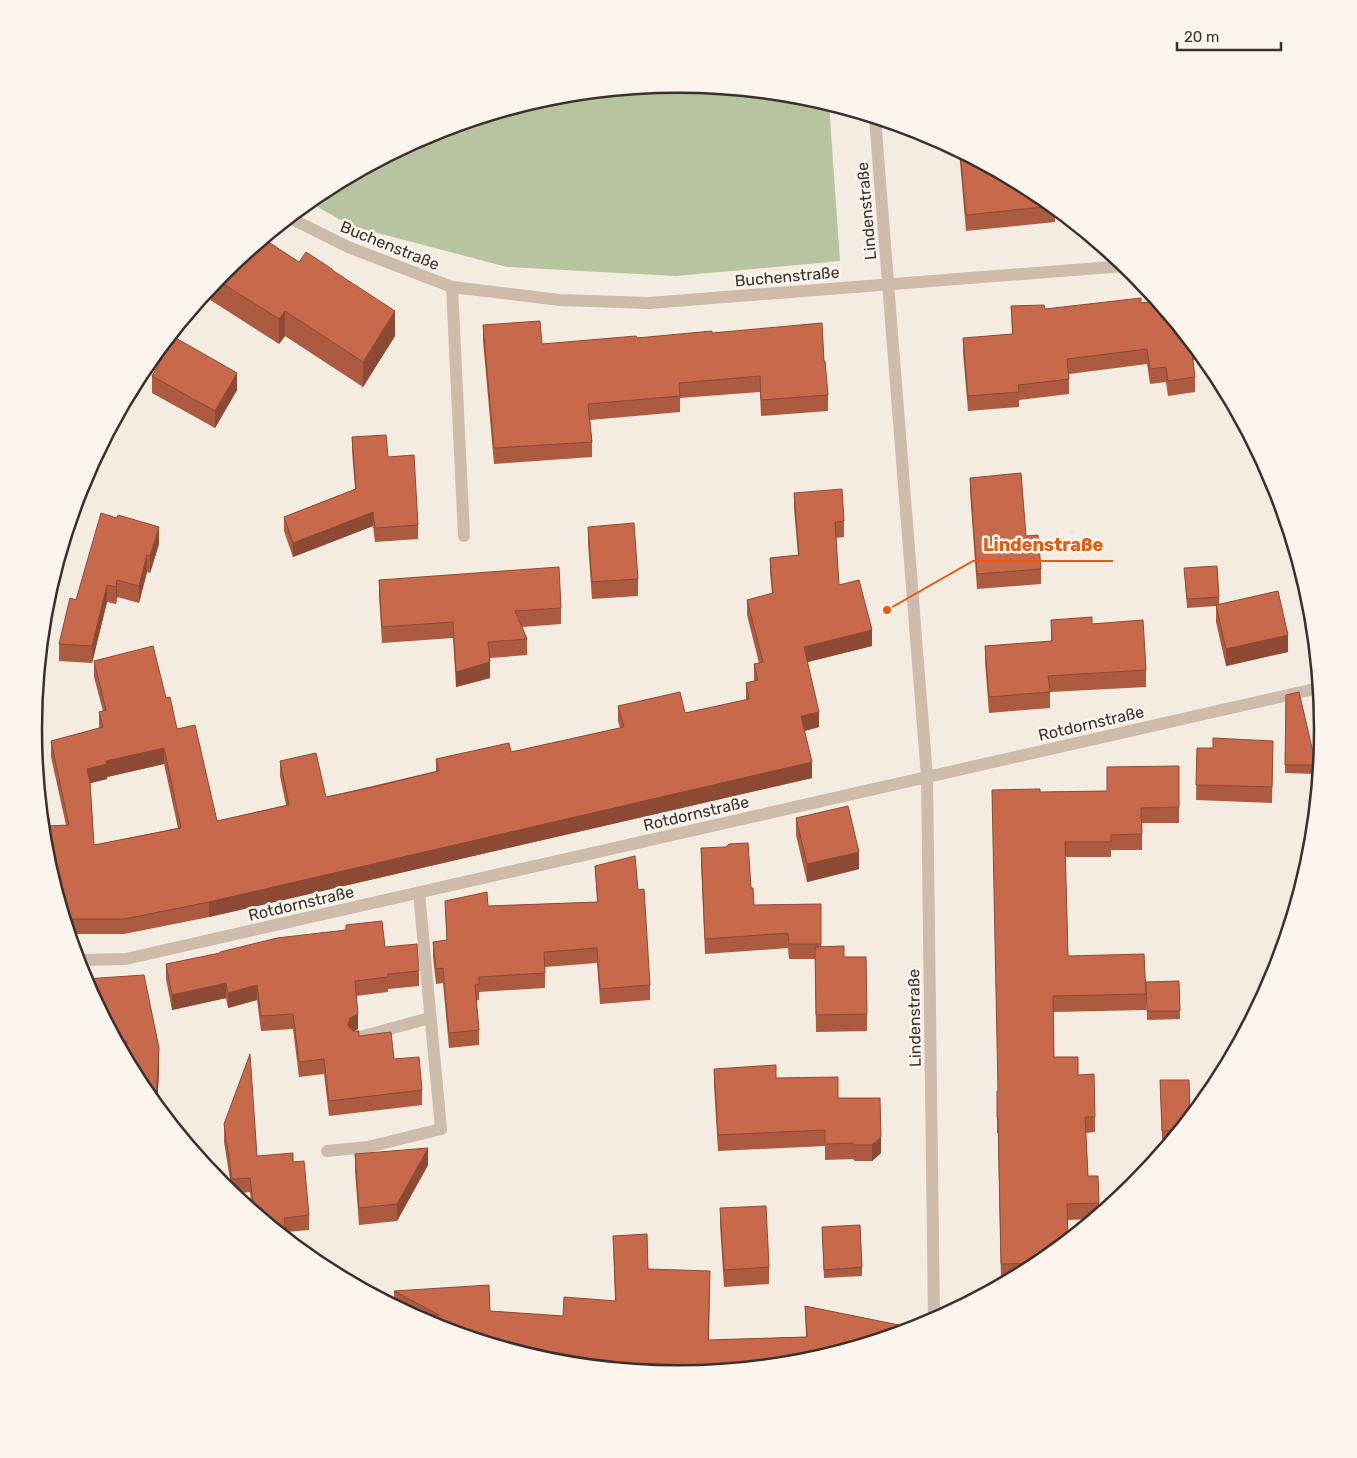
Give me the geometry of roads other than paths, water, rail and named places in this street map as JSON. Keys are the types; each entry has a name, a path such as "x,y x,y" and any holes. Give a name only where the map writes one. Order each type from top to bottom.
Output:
{"street":[{"name":"Lindenstraße","path":"876,125 927,777 934,1311"},
{"name":"Buchenstraße","path":"296,221 348,247 452,287 560,300 648,303 1115,267"},
{"name":"Buchenstraße","path":"452,287 464,536"},
{"name":"Rotdornstraße","path":"86,960 126,959 1313,689"},
{"path":"327,1151 368,1146 441,1129 419,892"},
{"path":"356,1038 430,1018"}],"place":[{"name":"Lindenstraße","path":"887,610"}]}
